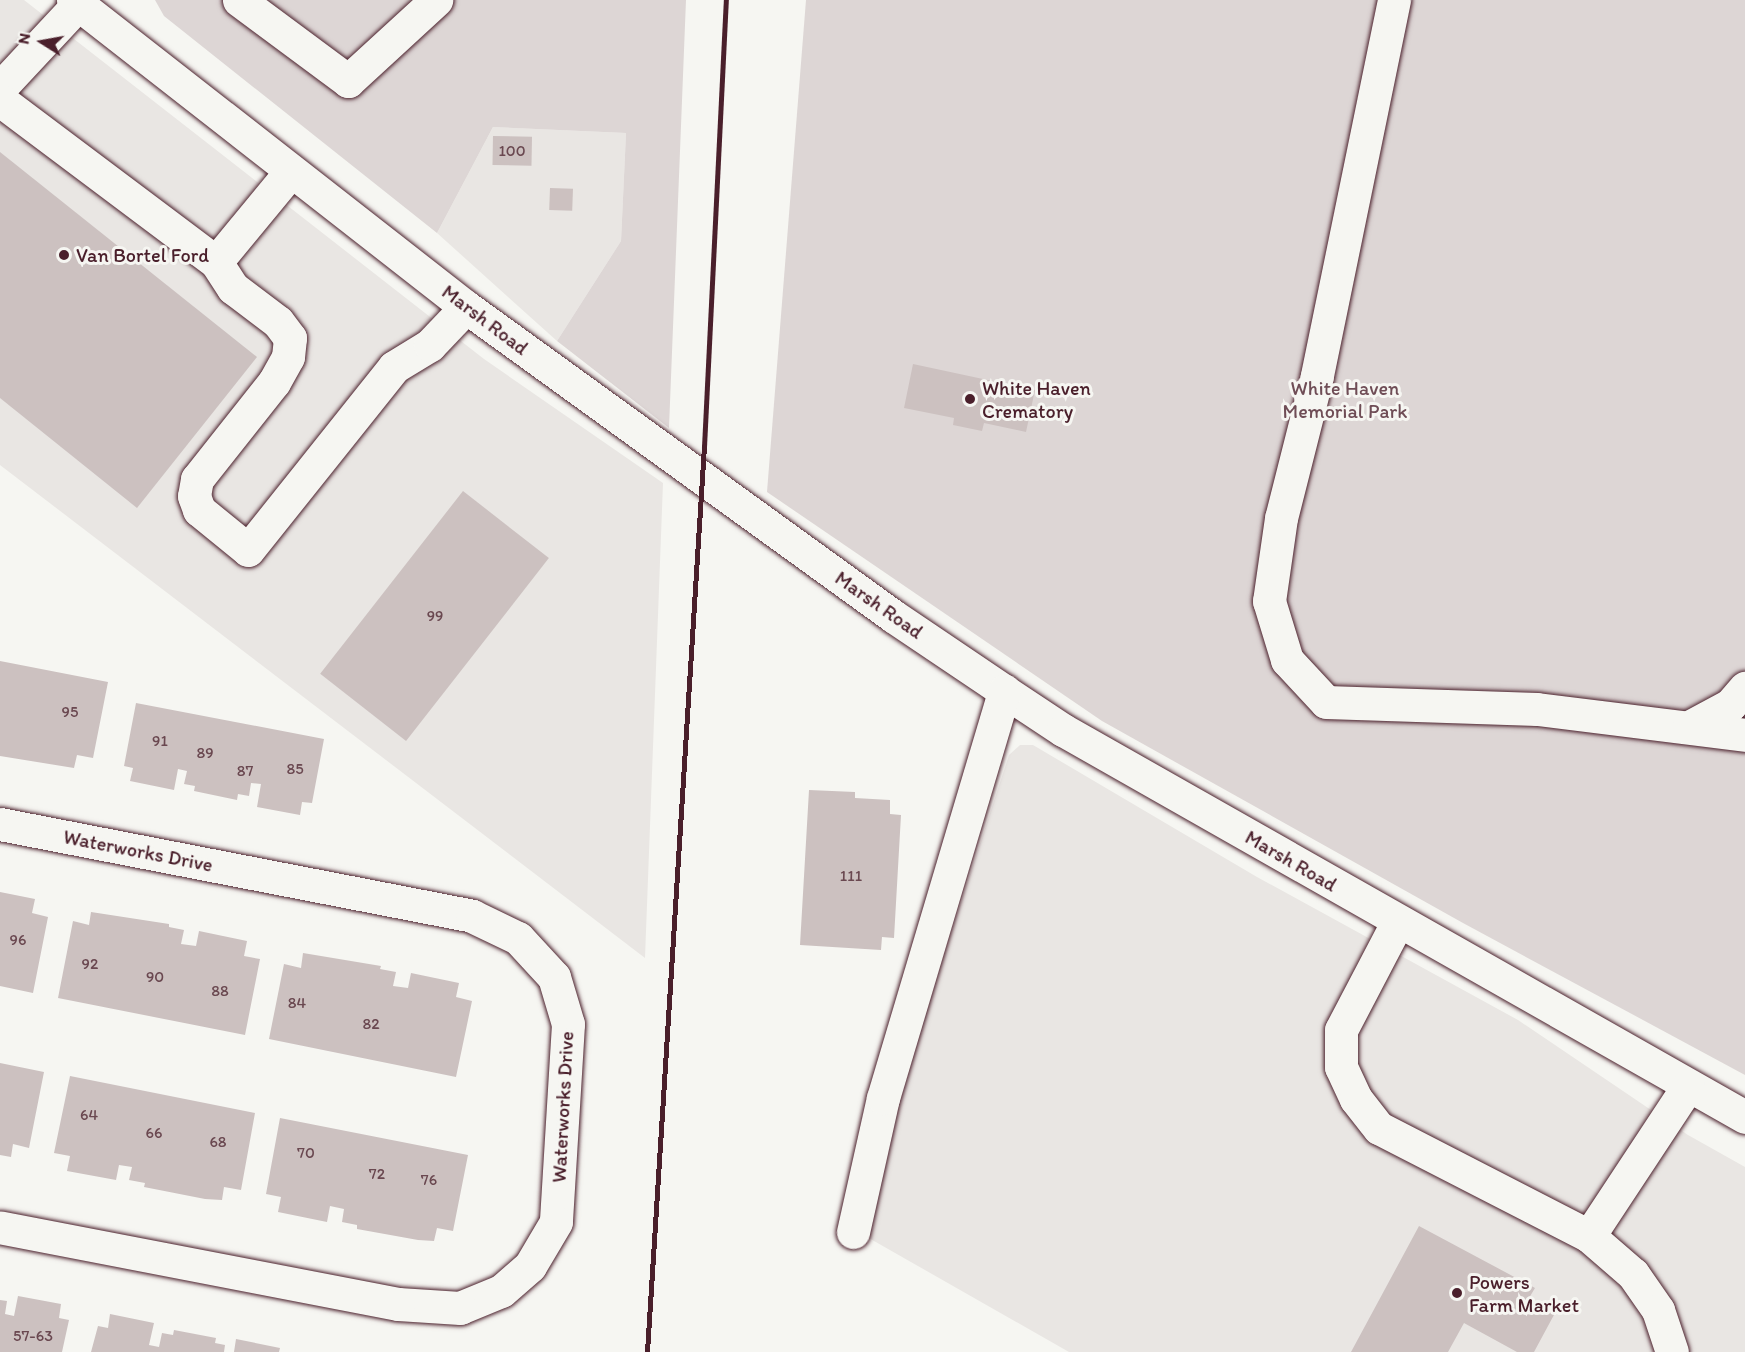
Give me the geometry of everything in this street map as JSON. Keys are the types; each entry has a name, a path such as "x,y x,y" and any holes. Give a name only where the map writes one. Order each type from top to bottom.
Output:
{"street":[{"path":"239,0 348,81 436,0"},
{"path":"1394,0 1317,376 1281,518 1269,601 1287,660 1326,702 1537,709 1745,735"},
{"path":"0,87 78,1"},
{"name":"Marsh Road","path":"78,1 466,307 893,616 1004,691 1063,730 1745,1117"},
{"path":"0,100 216,262 233,288 278,322 290,338 288,357 273,382 197,479 194,496 199,510 248,550 394,367 430,345 466,307"},
{"path":"216,262 291,171"},
{"path":"1689,727 1730,705 1745,688"},
{"path":"853,1232 883,1098 1004,691"},
{"name":"Waterworks Drive","path":"0,824 472,916 518,938 554,977 568,1024 555,1222 530,1266 501,1291 460,1308 398,1304 0,1227"},
{"path":"1398,921 1341,1030 1341,1067 1356,1099 1379,1128 1589,1236 1633,1274 1658,1310 1672,1352"},
{"path":"1589,1236 1688,1086"}],"shaded area":[{"path":"0,0 24,0 484,359 663,483 645,958 0,465"},
{"path":"493,127 626,133 621,241 557,341 437,233"},
{"name":"Powers Farm Market","path":"1020,745 1033,745 1257,877 1518,1020 1688,1135 1745,1167 1745,1352 1069,1352 867,1237 894,1118 933,988 1009,755"}],"green space":[{"path":"155,0 686,0 669,428 557,341 621,241 626,133 493,127 437,233 164,16"},
{"name":"White Haven Memorial Park","path":"806,0 1745,0 1745,1075 1463,923 1102,721 767,492"}],"building":[{"path":"493,136 532,137 531,166 492,165"},
{"name":"Van Bortel Ford","path":"0,152 257,357 137,508 0,398"},
{"path":"550,188 573,189 572,211 549,210"},
{"name":"White Haven Crematory","path":"913,364 1035,390 1026,432 984,423 982,431 953,425 954,418 904,408"},
{"path":"463,491 549,558 406,741 320,674"},
{"path":"0,661 108,682 93,758 77,755 74,768 0,756"},
{"path":"136,703 324,739 312,803 302,802 300,815 257,807 261,784 251,783 249,796 238,794 237,800 194,791 195,786 184,784 187,771 178,769 174,790 130,781 133,768 124,766"},
{"path":"809,790 855,792 855,798 890,800 890,814 901,815 894,938 882,937 881,950 800,945"},
{"path":"0,892 35,899 32,913 48,917 33,993 0,986"},
{"path":"91,912 169,924 169,927 184,930 181,944 196,946 199,931 247,941 244,956 260,959 245,1035 58,998 73,921 89,925"},
{"path":"303,953 381,966 380,969 396,972 393,986 408,988 411,973 459,983 456,997 472,1001 456,1077 269,1039 284,964 301,968"},
{"path":"0,1063 44,1072 29,1148 13,1144 11,1157 0,1155"},
{"path":"70,1076 255,1113 241,1190 224,1187 222,1200 205,1199 144,1187 145,1183 129,1180 132,1167 119,1165 116,1180 67,1171 70,1156 54,1153"},
{"path":"280,1118 468,1155 453,1231 437,1228 434,1241 418,1240 357,1229 357,1225 342,1222 344,1209 330,1206 327,1222 278,1212 281,1197 266,1194"},
{"name":"Powers Farm Market","path":"1419,1226 1535,1288 1529,1298 1555,1313 1534,1352 1517,1352 1464,1323 1448,1352 1351,1352"},
{"path":"18,1296 61,1304 59,1318 69,1320 62,1352 0,1352 0,1300 7,1301 5,1314 14,1316"},
{"path":"110,1314 154,1323 149,1345 159,1347 162,1333 173,1335 174,1330 216,1338 215,1343 225,1345 224,1352 91,1352 98,1326 108,1328"},
{"path":"236,1339 280,1348 279,1352 234,1352"}],"railway":[{"path":"647,1352 704,447 726,0"}],"place":[{"name":"Van Bortel Ford","path":"64,255"},
{"name":"White Haven Crematory","path":"970,399"},
{"name":"Powers Farm Market","path":"1457,1293"}]}
